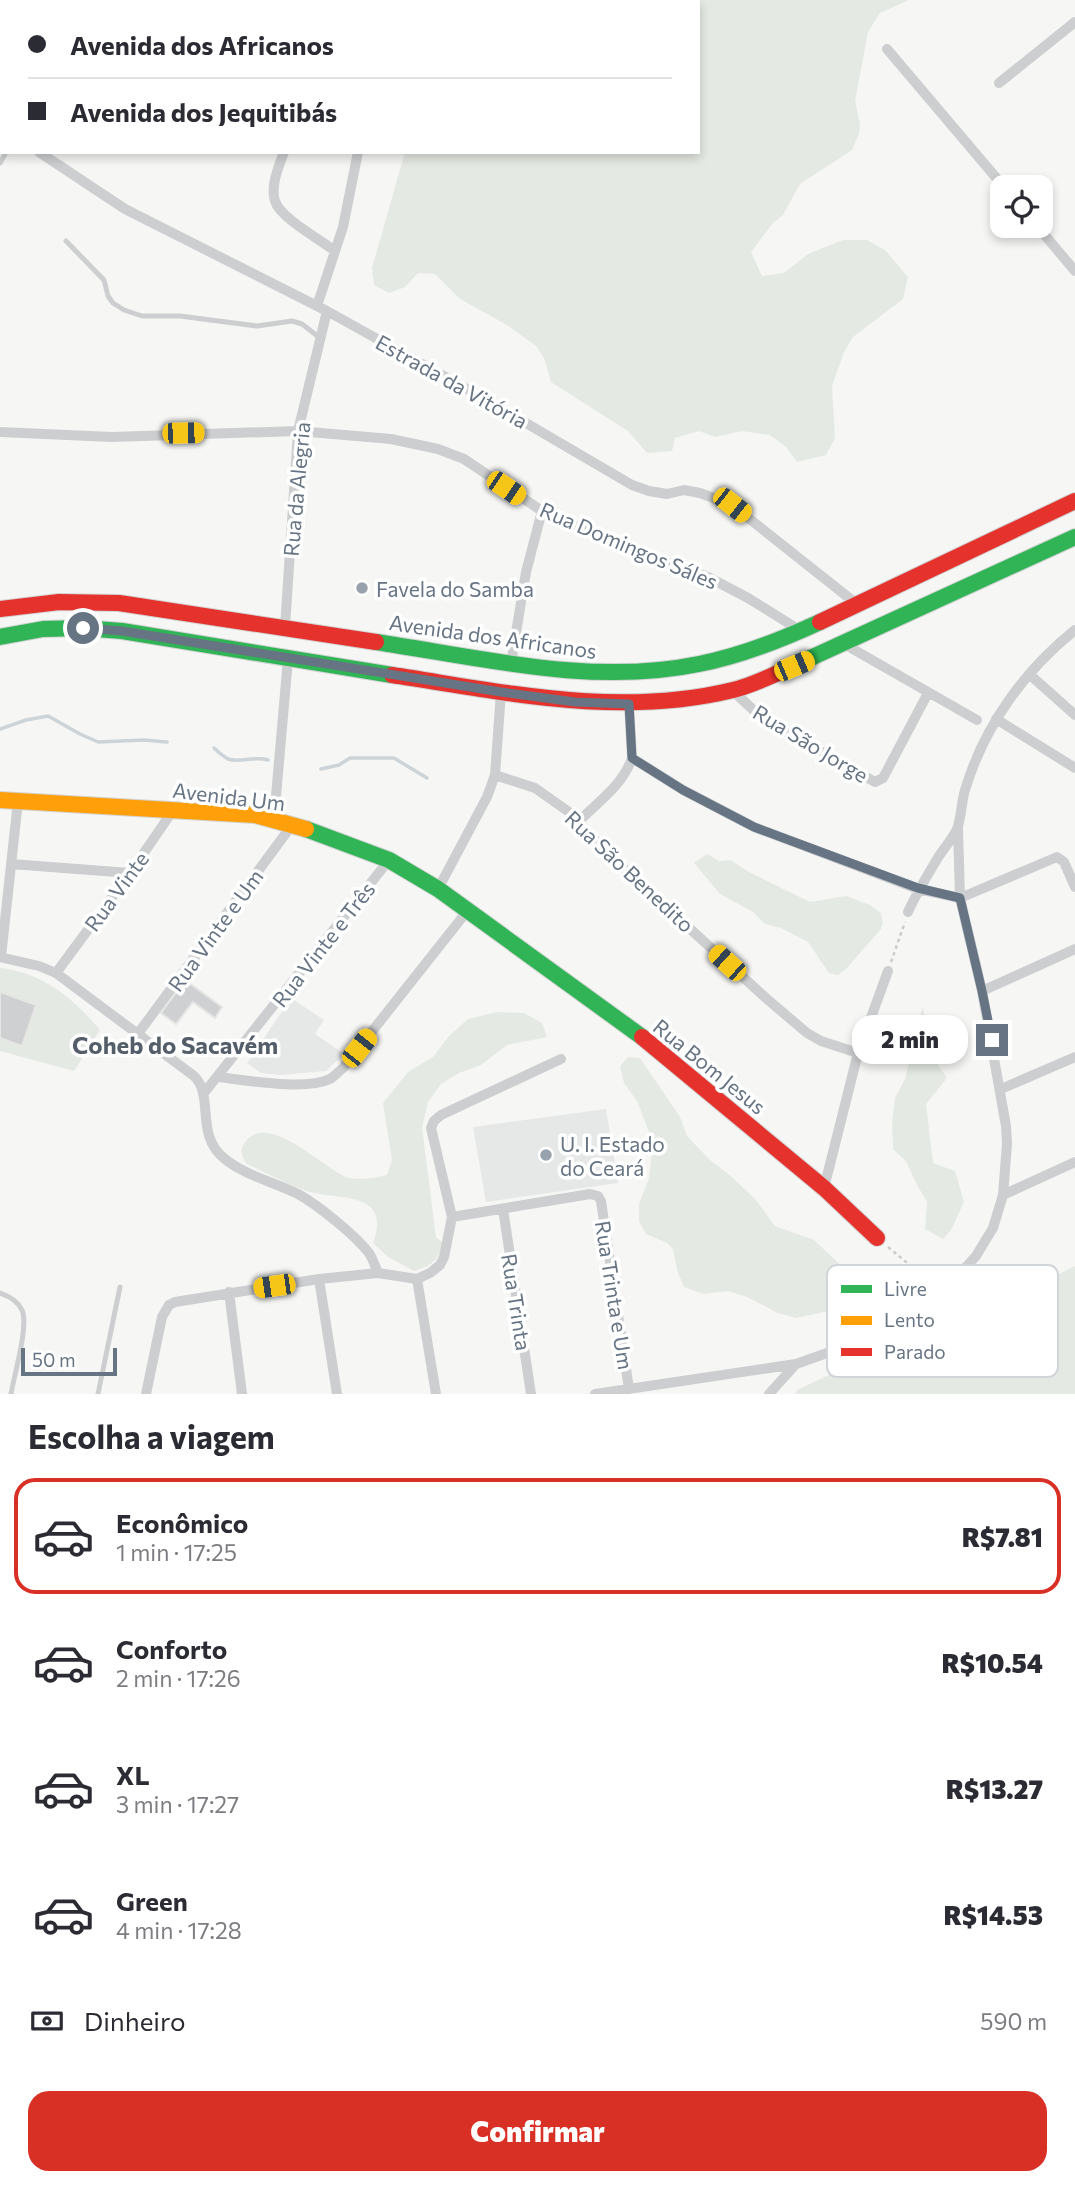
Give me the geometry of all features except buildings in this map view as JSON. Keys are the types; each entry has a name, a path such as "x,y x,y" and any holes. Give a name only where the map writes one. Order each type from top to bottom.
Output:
{"main road":[{"name":"Avenida dos Africanos","path":"0,609 38,602 73,600 119,603 511,663 600,673 660,670 735,655 801,631 1075,501"},
{"path":"0,637 43,629 122,631 501,692 581,702 629,704 675,700 732,690 754,683 1075,537"},
{"path":"801,631 814,657"},
{"name":"Avenida Um","path":"0,800 174,808 274,819 389,860 438,890"},
{"name":"Rua Bom Jesus","path":"438,890 656,1047 824,1188 877,1238"}],"street":[{"path":"999,83 1075,22"},
{"path":"887,49 994,175"},
{"name":"Estrada da Vitória","path":"42,154 125,209 322,308 478,394 632,485 667,494 684,490 700,493 732,505 858,605"},
{"path":"283,154 274,188 275,201 281,211 335,251"},
{"name":"Rua da Alegria","path":"285,627 298,431 320,338 322,308 358,154"},
{"path":"1047,238 1075,271"},
{"name":"Rua Domingos Sáles","path":"0,432 112,437 298,431 391,439 438,449 464,459 542,511 620,545 708,578 748,597 801,631"},
{"path":"511,663 526,572 542,511"},
{"path":"967,1265 987,1240 998,1215 1003,1195 1007,1144 1001,1089 960,898 958,828 966,786 996,719 1029,674 1055,646 1075,630"},
{"path":"844,644 978,720"},
{"path":"274,819 288,659"},
{"path":"1029,674 1075,715"},
{"name":"Rua São Jorge","path":"732,690 762,718 875,782 883,778 928,693"},
{"path":"438,890 487,797 495,775 501,692"},
{"path":"578,821 622,779 632,758 629,704"},
{"path":"996,719 1075,768"},
{"path":"632,758 683,790 754,827 918,888 960,898 1052,857 1061,858 1075,887"},
{"name":"Rua São Benedito","path":"495,775 534,788 569,812 608,854 767,999 821,1041 858,1054"},
{"path":"18,801 0,957 56,973 194,1076 200,1082 204,1093 205,1120 212,1142 220,1155 233,1165 316,1205 368,1251 378,1273"},
{"name":"Rua Vinte","path":"56,973 174,808"},
{"name":"Rua Vinte e Um","path":"137,1035 292,825"},
{"path":"908,912 918,888 958,828"},
{"name":"Rua Vinte e Três","path":"204,1093 389,860"},
{"path":"11,864 130,873"},
{"path":"217,1077 298,1084 330,1078 343,1068 468,910"},
{"path":"982,991 1075,949"},
{"path":"824,1188 858,1054 888,971"},
{"path":"1001,1089 1075,1057"},
{"path":"146,1394 165,1310 175,1302 319,1279 378,1273 418,1279 440,1265 452,1217 431,1128 434,1121 561,1059"},
{"path":"1003,1195 1075,1162"},
{"name":"Rua Trinta e Um","path":"503,1209 590,1194 598,1196 601,1201 629,1389"},
{"path":"452,1217 503,1209"},
{"name":"Rua Trinta","path":"503,1209 531,1394"},
{"path":"319,1279 337,1394"},
{"path":"418,1279 436,1394"},
{"path":"229,1292 242,1394"},
{"path":"603,1393 796,1364 827,1352"},
{"path":"769,1394 796,1364"}],"lane":[{"path":"66,241 104,281 113,303 124,310 142,316 180,316 257,326 292,321 303,324 320,338"},
{"path":"98,1394 120,1287"},
{"path":"0,1293 16,1302 22,1311 24,1326 11,1394"}],"path":[{"path":"888,971 908,912"},
{"path":"877,1238 910,1265"}],"shaded area":[{"path":"700,0 909,0 880,13 868,32 855,101 860,124 859,134 852,150 800,184 783,215 773,223 751,252 762,276 784,273 808,254 843,240 867,240 885,250 908,277 903,299 853,337 844,352 832,386 835,438 826,455 797,462 786,447 770,435 742,431 715,437 699,431 675,438 672,451 647,453 628,431 551,382 544,358 536,346 507,325 460,299 435,274 418,273 405,287 389,293 374,285 372,268 404,154 700,154"},
{"path":"707,854 719,861 731,860 747,871 810,902 846,896 870,905 881,913 881,929 846,969 838,975 829,973 808,942 781,928 765,924 753,912 720,894 694,863"},
{"path":"0,968 30,975 56,989 100,1030 74,1071 0,1051"},
{"path":"291,998 324,1020 315,1034 344,1054 326,1071 280,1075 261,1073 247,1063"},
{"path":"923,1006 928,1050 947,1078 926,1104 933,1163 955,1171 964,1202 951,1230 943,1239 925,1229 927,1202 906,1161 893,1149 895,1098 905,1079"},
{"path":"497,1012 524,1013 542,1023 547,1037 507,1045 481,1065 459,1073 441,1084 428,1102 422,1127 436,1238 443,1242 437,1258 426,1267 414,1271 388,1257 373,1243 377,1226 375,1213 369,1205 358,1200 307,1191 247,1164 244,1159 241,1152 244,1144 254,1135 267,1133 296,1145 349,1178 387,1175 392,1160 383,1103 408,1072 433,1057 449,1036 468,1019"},
{"path":"628,1057 640,1058 680,1117 687,1136 710,1160 756,1200 775,1226 814,1240 841,1265 827,1265 827,1311 796,1318 728,1291 704,1294 684,1287 673,1249 667,1243 646,1234 639,1221 639,1204 649,1178 652,1151 649,1132 637,1101 624,1083 620,1066"},
{"name":"U. I. Estado do Ceará","path":"606,1109 618,1183 486,1202 473,1127"},
{"path":"1075,1266 1075,1394 795,1394 797,1390 827,1376 1058,1377 1058,1274"}],"waterway":[{"path":"0,729 48,716 98,742 167,742"},
{"path":"214,748 232,760 268,760"},
{"path":"321,769 339,765 350,758 394,758 427,778"}],"traffic: fast":[{"path":"793,666 1075,537"},
{"path":"376,642 497,662 578,671 619,672 659,670 715,661 761,647 820,622"},
{"path":"0,637 43,629 122,631 392,675"},
{"path":"306,829 389,860 438,889 642,1037"}],"traffic: slow":[{"path":"0,800 255,815 306,829"}],"traffic: jam":[{"path":"820,622 1075,501"},
{"path":"0,609 59,602 119,603 376,642"},
{"path":"392,675 519,695 605,702 648,702 733,690 793,666"},
{"path":"642,1037 824,1188 877,1238"}],"place":[{"name":"Favela do Samba","path":"362,588"},
{"name":"U. I. Estado do Ceará","path":"546,1155"}],"district":[{"name":"Coheb do Sacavém","path":"175,1044"}],"route":[{"path":"83,628 122,631 501,692 575,702 629,704 632,758 683,790 727,814 782,838 918,888 960,898 992,1040"}]}
